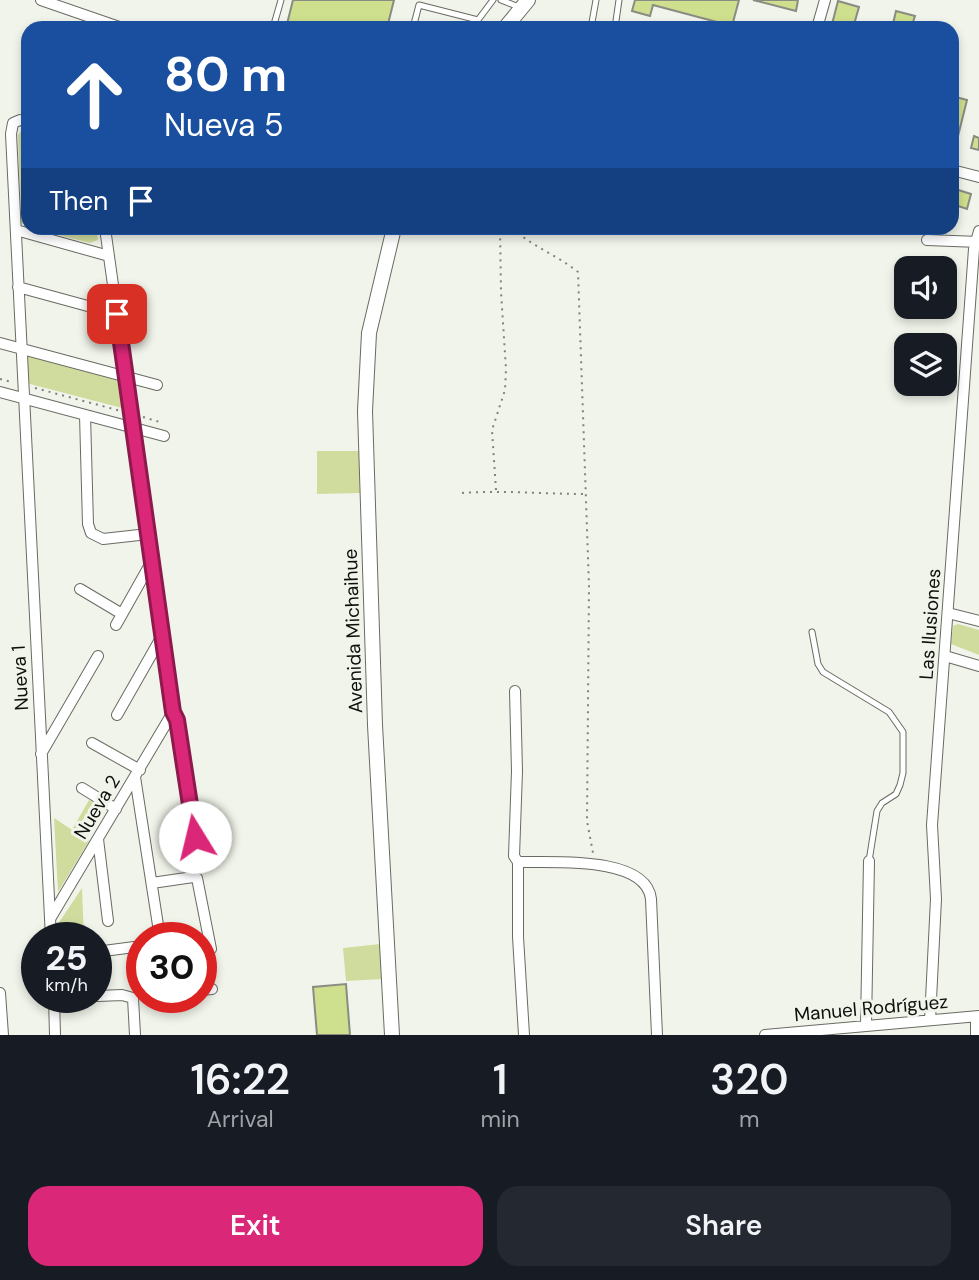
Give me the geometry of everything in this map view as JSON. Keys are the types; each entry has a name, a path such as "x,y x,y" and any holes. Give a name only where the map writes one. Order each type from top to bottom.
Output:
{"street":[{"path":"41,0 70,5 83,15 101,21"},
{"path":"819,21 825,0"},
{"path":"511,21 525,4"},
{"path":"82,21 83,15"},
{"name":"Nueva 1","path":"21,120 13,123 11,134 50,922"},
{"path":"959,172 979,177"},
{"path":"16,230 21,231"},
{"path":"34,235 109,256"},
{"path":"106,235 173,712 177,720 195,837"},
{"name":"Avenida Michaihue","path":"392,235 373,314 365,392 375,724 392,1035"},
{"path":"927,240 978,239"},
{"name":"Las Ilusiones","path":"930,1020 936,899 932,841 978,239"},
{"path":"18,287 117,314"},
{"path":"0,343 157,385"},
{"path":"0,392 164,436"},
{"path":"85,415 88,524 91,533 103,539 148,534"},
{"path":"116,625 152,561"},
{"path":"80,589 122,614"},
{"path":"948,612 979,621"},
{"path":"117,715 162,636"},
{"path":"41,754 98,656"},
{"path":"945,656 979,666"},
{"path":"515,691 517,771 514,856 518,862 518,937 524,1035"},
{"name":"Nueva 2","path":"50,919 173,712"},
{"path":"92,743 137,774 158,922"},
{"path":"82,788 116,809"},
{"path":"98,839 108,921"},
{"path":"866,1025 869,861"},
{"path":"518,862 597,864 639,878 650,890 657,1035"},
{"path":"152,883 197,878 206,922"},
{"path":"0,993 3,1035"},
{"path":"54,1013 55,1035"},
{"path":"135,1035 137,1013"},
{"path":"976,1035 978,1017"},
{"name":"Manuel Rodríguez","path":"765,1035 845,1031 866,1025 978,1017"}],"lane":[{"path":"275,21 281,0"},
{"path":"415,21 419,5 478,20 493,0"},
{"path":"501,0 525,4"},
{"path":"592,21 596,0"},
{"path":"616,21 619,0"},
{"path":"812,632 818,664 823,672 889,712 903,732 903,773 900,785 896,794 882,803 877,811 869,861"}],"path":[{"path":"496,490 492,430 505,390 506,369 500,235"},
{"path":"520,235 578,272 589,586 587,821 597,864"},
{"path":"0,379 163,423"},
{"path":"462,493 496,490 512,493 586,494"}],"green space":[{"path":"21,131 21,223 18,135"},
{"path":"59,235 97,235 98,240 90,243"},
{"path":"30,356 119,381 122,384 126,407 30,384 27,380 26,358"},
{"path":"317,451 359,451 360,493 317,494"},
{"path":"958,624 979,630 979,655 951,644 953,626"},
{"path":"89,800 104,809 87,837 73,828"},
{"path":"54,818 89,841 58,892"},
{"path":"82,888 83,922 59,922"},
{"path":"380,944 382,979 346,981 343,948"}],"building":[{"path":"293,0 394,0 389,21 288,21"},
{"path":"635,0 739,0 733,21 713,21 653,5 650,16 632,11"},
{"path":"753,0 798,0 796,11"},
{"path":"838,1 859,7 855,21 833,21"},
{"path":"896,11 915,16 913,21 894,21"},
{"path":"959,98 967,100 959,132"},
{"path":"974,136 979,138 979,150 971,148"},
{"path":"959,190 971,194 967,209 959,206"},
{"path":"346,984 350,1035 317,1035 313,987"}],"route":[{"path":"117,314 173,712 177,720 195,837"}]}
